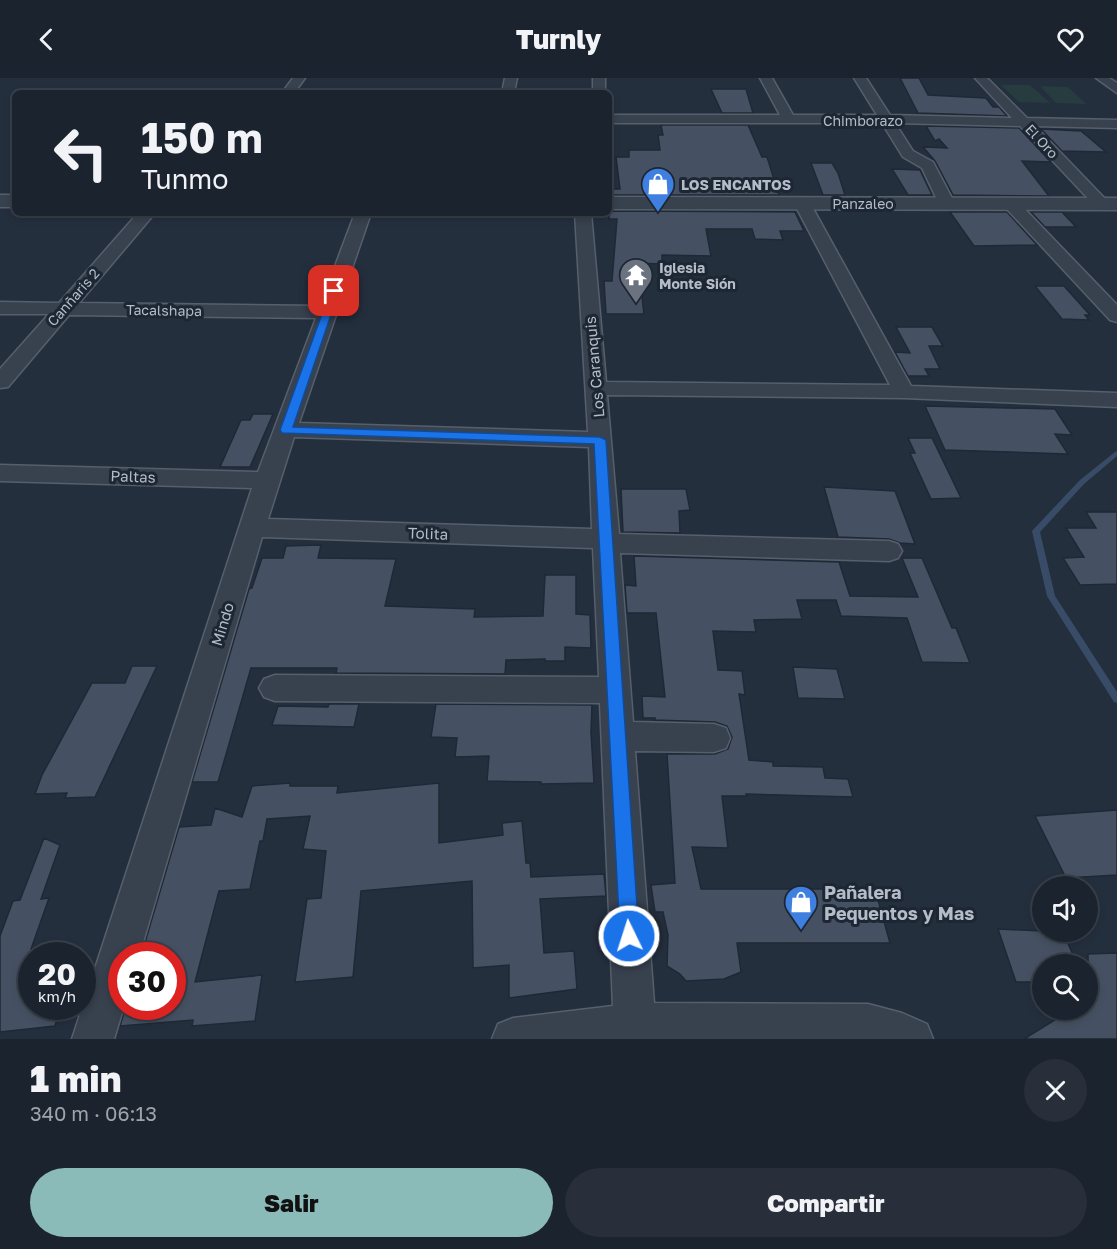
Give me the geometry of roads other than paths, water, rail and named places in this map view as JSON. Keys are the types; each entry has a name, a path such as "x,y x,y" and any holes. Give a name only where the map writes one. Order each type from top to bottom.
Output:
{"street":[{"path":"766,78 789,119"},
{"path":"860,78 908,154 928,165 947,204"},
{"name":"El Oro","path":"981,78 1109,204"},
{"path":"1102,78 1117,89"},
{"name":"Chimborazo","path":"612,119 885,119 1117,124"},
{"name":"Panzaleo","path":"612,203 1109,204"},
{"path":"802,203 904,392"},
{"path":"1011,204 1117,316"},
{"name":"Canñaris 2","path":"0,381 144,216"},
{"name":"Mindo","path":"93,1039 267,480 362,216"},
{"name":"Los Caranquis","path":"583,216 597,388 635,1024"},
{"name":"Tacalshapa","path":"0,308 327,312"},
{"path":"597,388 904,392 1117,400"},
{"path":"286,430 600,440"},
{"name":"Paltas","path":"0,473 267,480"},
{"name":"Tolita","path":"252,528 889,551"},
{"path":"275,688 614,690"},
{"path":"617,736 714,738"},
{"path":"513,1039 574,1036 635,1024 868,1025 912,1039"}],"waterway":[{"path":"1117,453 1082,482 1036,531 1051,596 1117,699"}],"place":[{"name":"LOS ENCANTOS","path":"658,213"},
{"name":"Iglesia Monte Sión","path":"636,304"},
{"name":"Pañalera Pequentos y Mas","path":"801,931"}]}
